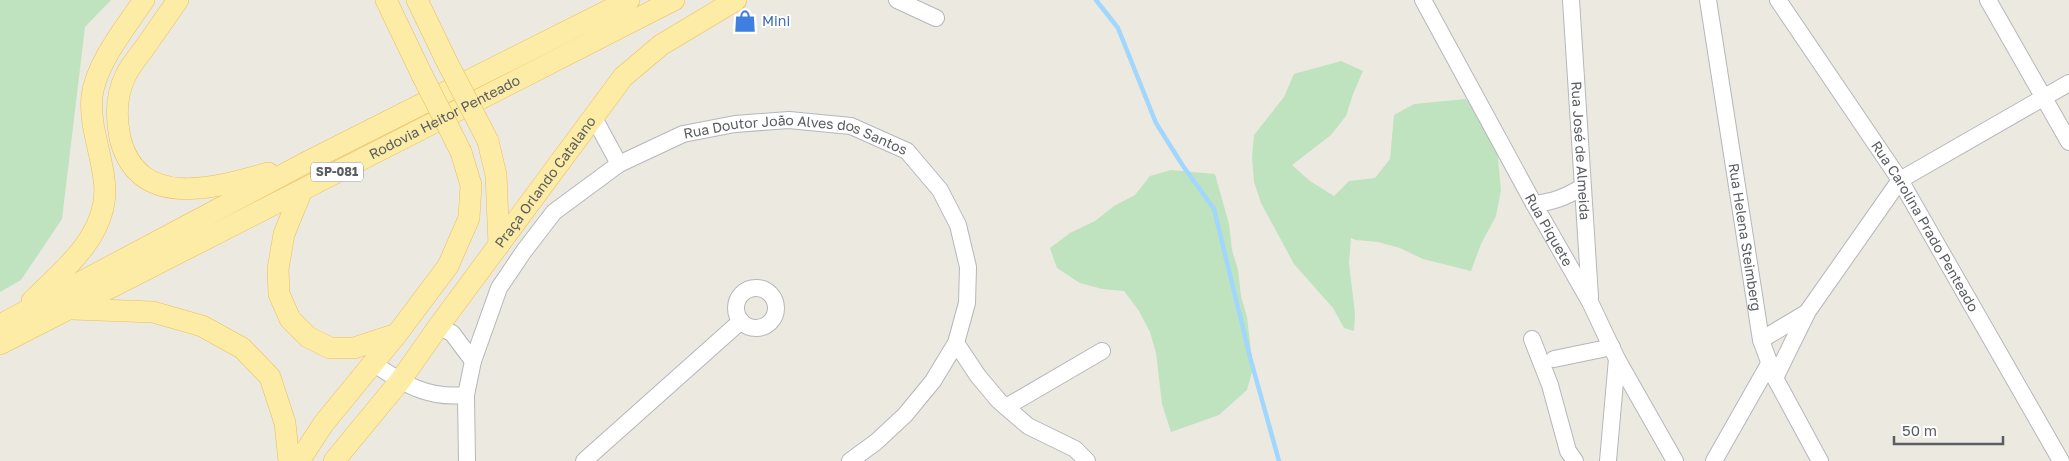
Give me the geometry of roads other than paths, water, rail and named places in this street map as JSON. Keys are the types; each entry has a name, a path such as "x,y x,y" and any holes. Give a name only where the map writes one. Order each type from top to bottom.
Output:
{"main road":[{"path":"7,321 84,249 97,226 105,204 105,180 96,142 92,97 96,80 106,58 144,0"},
{"path":"178,0 125,76 118,96 119,135 123,149 135,171 155,184 186,189 210,187 243,180 307,162"},
{"path":"300,461 324,423 397,334 448,266 469,218 471,185 461,152 386,0"},
{"path":"417,0 488,141 496,175 499,246"},
{"name":"Rodovia Heitor Penteado","path":"7,321 307,162 629,0"},
{"name":"Rodovia Heitor Penteado","path":"0,344 674,0"},
{"path":"593,116 623,77 661,45 736,0"},
{"name":"Praça Orlando Catalano","path":"334,461 400,381 438,326 499,246 593,116"},
{"path":"302,190 284,234 278,269 280,294 290,319 308,338 330,348 354,348 397,334"},
{"path":"70,309 153,312 202,326 242,348 270,377 286,423 289,461"}],"street":[{"path":"897,0 936,18"},
{"name":"Rua Piquete","path":"1423,0 1534,204 1590,302 1614,353 1675,461"},
{"name":"Rua José de Almeida","path":"1571,0 1590,302"},
{"name":"Rua Helena Steimberg","path":"1708,0 1760,340 1772,371 1820,461"},
{"name":"Rua Carolina Prado Penteado","path":"1778,0 1900,180 2061,461"},
{"path":"1988,0 2069,142"},
{"path":"1714,461 1808,311 1900,180 2069,84"},
{"name":"Praça Orlando Catalano","path":"467,461 466,394 474,361 499,288 554,212 619,164 593,116"},
{"name":"Rua Doutor João Alves dos Santos","path":"619,164 683,134 735,124 789,120 851,126 906,152 940,190 958,224 968,267 967,303 956,343 933,381 905,415 876,442 850,461"},
{"path":"1534,204 1565,197 1582,187"},
{"path":"1760,340 1808,311"},
{"path":"584,461 741,321"},
{"path":"438,326 452,333 474,361"},
{"path":"1532,339 1550,384 1568,451 1575,461"},
{"path":"956,343 978,376 1006,407 1028,426 1075,449 1087,461"},
{"path":"1006,407 1102,351"},
{"path":"1554,359 1614,353 1608,461"},
{"path":"373,363 400,381 430,394 448,397 466,394"}],"waterway":[{"path":"1096,0 1118,28 1156,123 1183,166 1214,209 1250,357 1279,461"}],"place":[{"name":"Mini","path":"745,21"}]}
